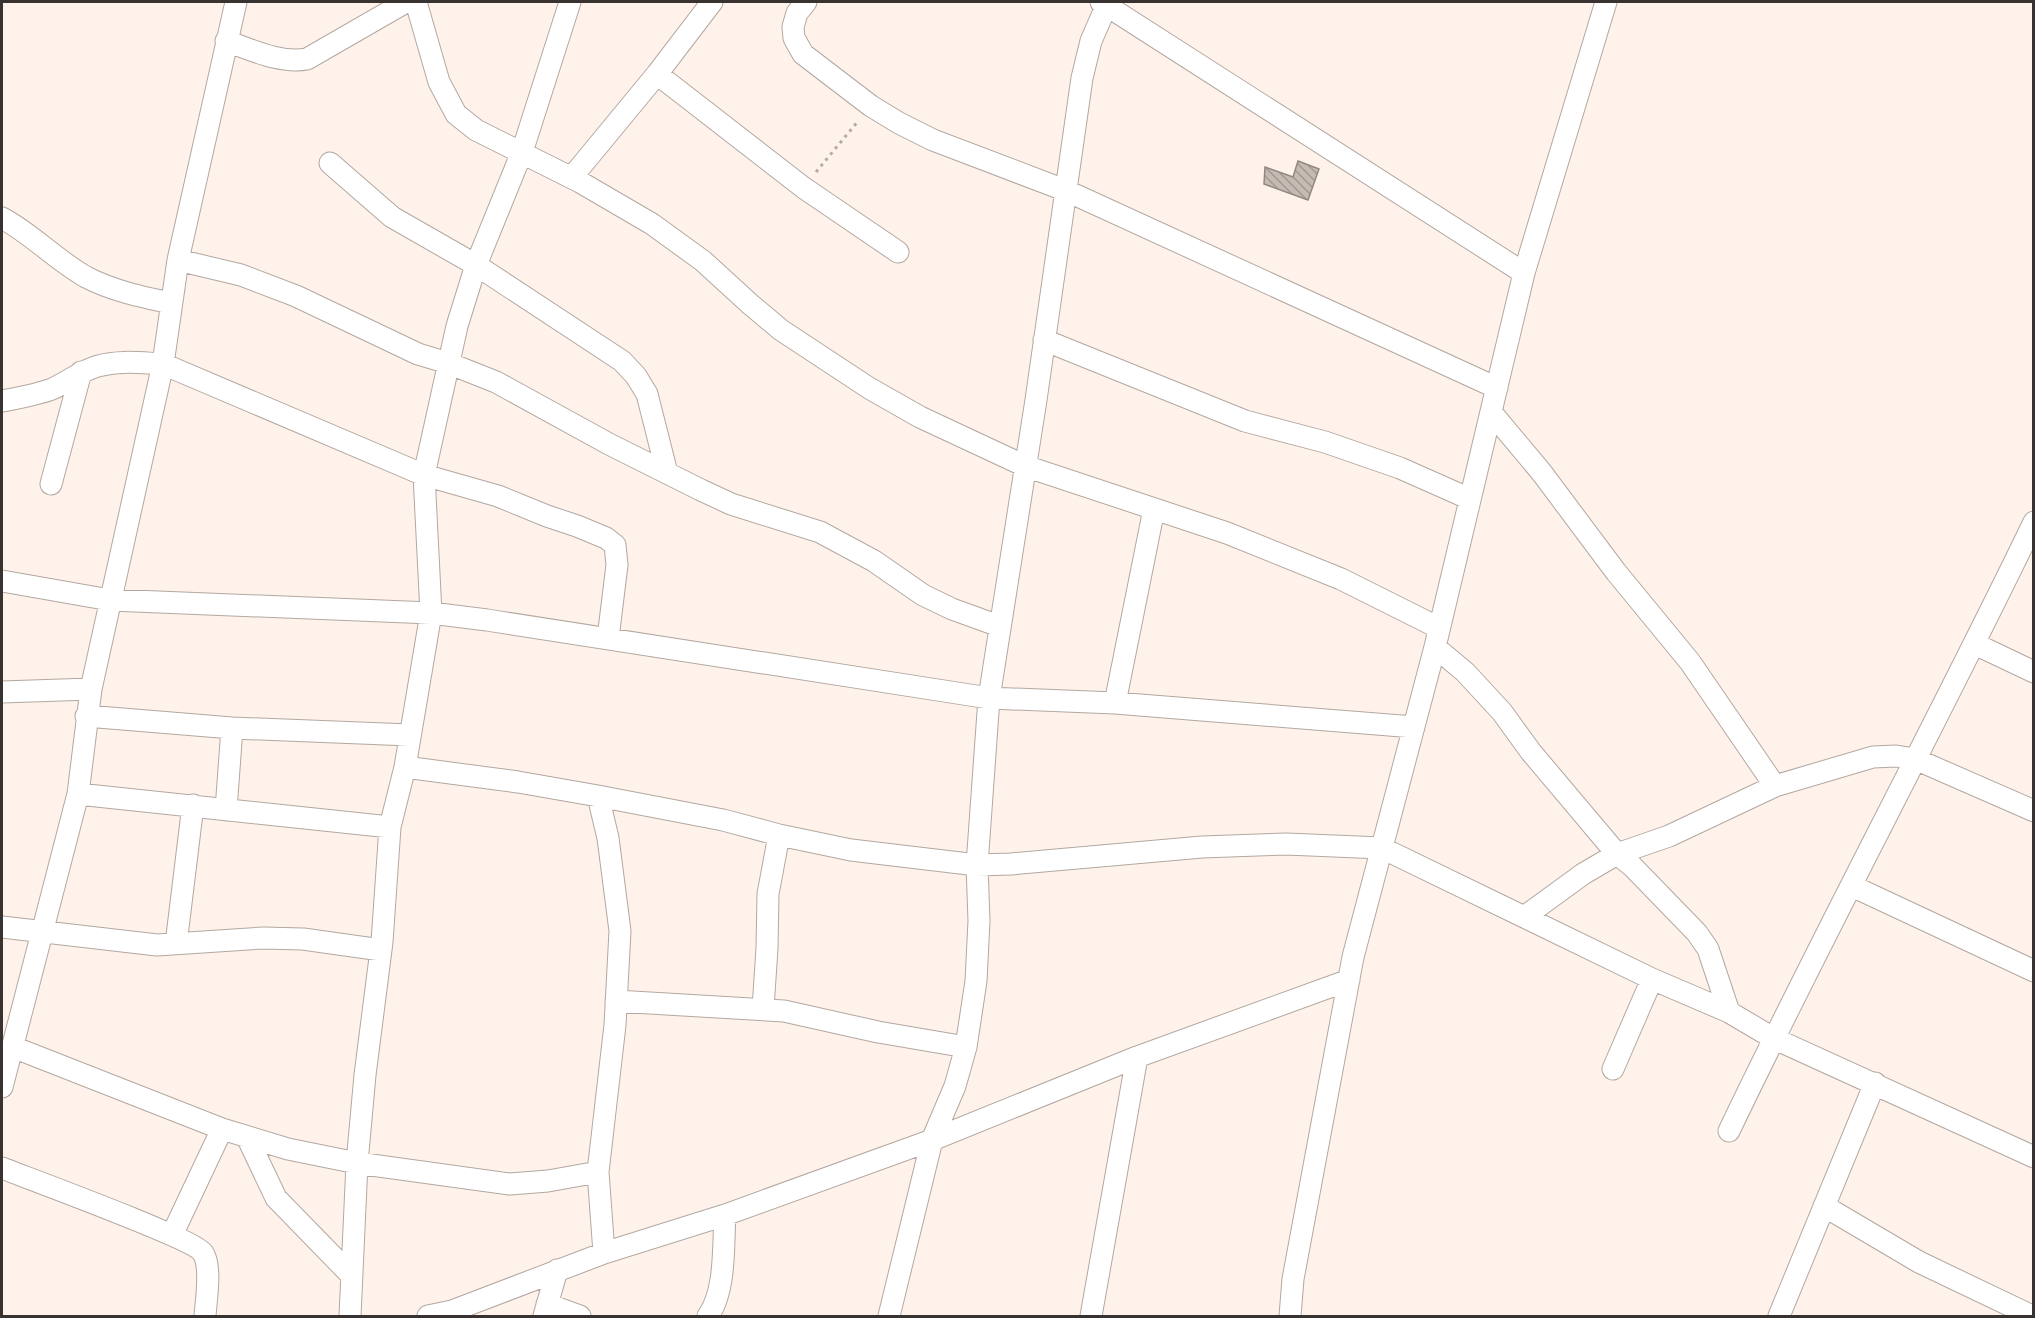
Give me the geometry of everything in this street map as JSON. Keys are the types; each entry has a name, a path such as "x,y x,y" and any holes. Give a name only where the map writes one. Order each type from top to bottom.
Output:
{"street":[{"path":"226,40 283,59 297,61 307,59 406,2"},
{"path":"416,2 439,82 456,114 476,130 572,177 661,230 703,261 781,330 869,388 920,417 1025,466 1227,533 1341,579 1437,637 1465,672 1503,712 1531,752 1617,854 1632,866 1697,933 1708,949 1729,1012"},
{"path":"350,1317 357,1163 365,1075 381,951 390,827 405,767 431,613 424,475 448,363 476,265 522,152 570,2"},
{"path":"572,177 657,74 712,2"},
{"path":"1290,1317 1293,1279 1349,980 1437,637 1524,273 1606,2"},
{"path":"889,1317 932,1140 955,1086 966,1047 976,981 979,921 977,865 989,698 1086,59 1106,3 1524,273"},
{"path":"2,1087 78,794 91,689 163,363 178,260 226,40 229,4"},
{"path":"796,5 794,38 803,54 899,123 933,140 1067,191 1497,388"},
{"path":"657,74 804,188 898,252"},
{"path":"330,163 392,217 476,265 622,361 636,376 647,394 667,474"},
{"path":"2,218 19,227 60,260 86,276 127,293 171,303"},
{"path":"178,260 242,275 305,300 418,354 496,382 667,474 731,504 828,536 874,561 923,595 952,609 999,626"},
{"path":"1044,340 1245,421 1325,442 1400,468 1470,499"},
{"path":"2,401 53,388 81,372 100,365 163,363 424,475 498,496 547,516 577,525 606,538 615,545 617,565 608,639"},
{"path":"51,484 81,372"},
{"path":"1491,412 1542,473 1616,572 1690,662 1774,786"},
{"path":"1115,703 1154,509"},
{"path":"1729,1131 1773,1038 1975,644 2034,522"},
{"path":"2,581 110,600 431,613 989,698 1115,703 1414,727"},
{"path":"1975,644 2034,672"},
{"path":"2,692 91,689"},
{"path":"86,716 232,728 410,735"},
{"path":"226,810 232,728"},
{"path":"1524,917 1583,874 1617,854 1669,836 1774,786 1873,757 1896,756 1915,759 2034,811"},
{"path":"405,767 518,782 723,819 779,835 851,850 977,865 1202,847 1286,844 1382,848 1652,979 1729,1012 1773,1038 2034,1157"},
{"path":"78,794 390,827"},
{"path":"598,796 608,837 619,920 616,1000 598,1172 604,1253"},
{"path":"176,944 193,805"},
{"path":"763,1009 768,894 779,835"},
{"path":"1851,886 2034,971"},
{"path":"2,927 157,945 263,938 303,939 381,951"},
{"path":"1613,1069 1652,979"},
{"path":"428,1317 452,1311 604,1253 725,1215 932,1140 1137,1057 1349,980"},
{"path":"616,1000 784,1011 878,1032 966,1047"},
{"path":"13,1047 248,1139 288,1149 357,1163 510,1184 548,1181 598,1172"},
{"path":"1091,1317 1137,1057"},
{"path":"1779,1317 1875,1083"},
{"path":"172,1235 222,1129"},
{"path":"248,1139 276,1198 352,1276"},
{"path":"2,1168 172,1235 201,1251 207,1261 205,1317"},
{"path":"1824,1206 1919,1262 2032,1317"},
{"path":"708,1317 714,1308 719,1292 725,1215"},
{"path":"557,1270 546,1310 580,1317"}],"path":[{"path":"804,188 871,105"}],"building":[{"path":"1298,161 1319,169 1308,200 1264,184 1265,167 1293,177"}]}
